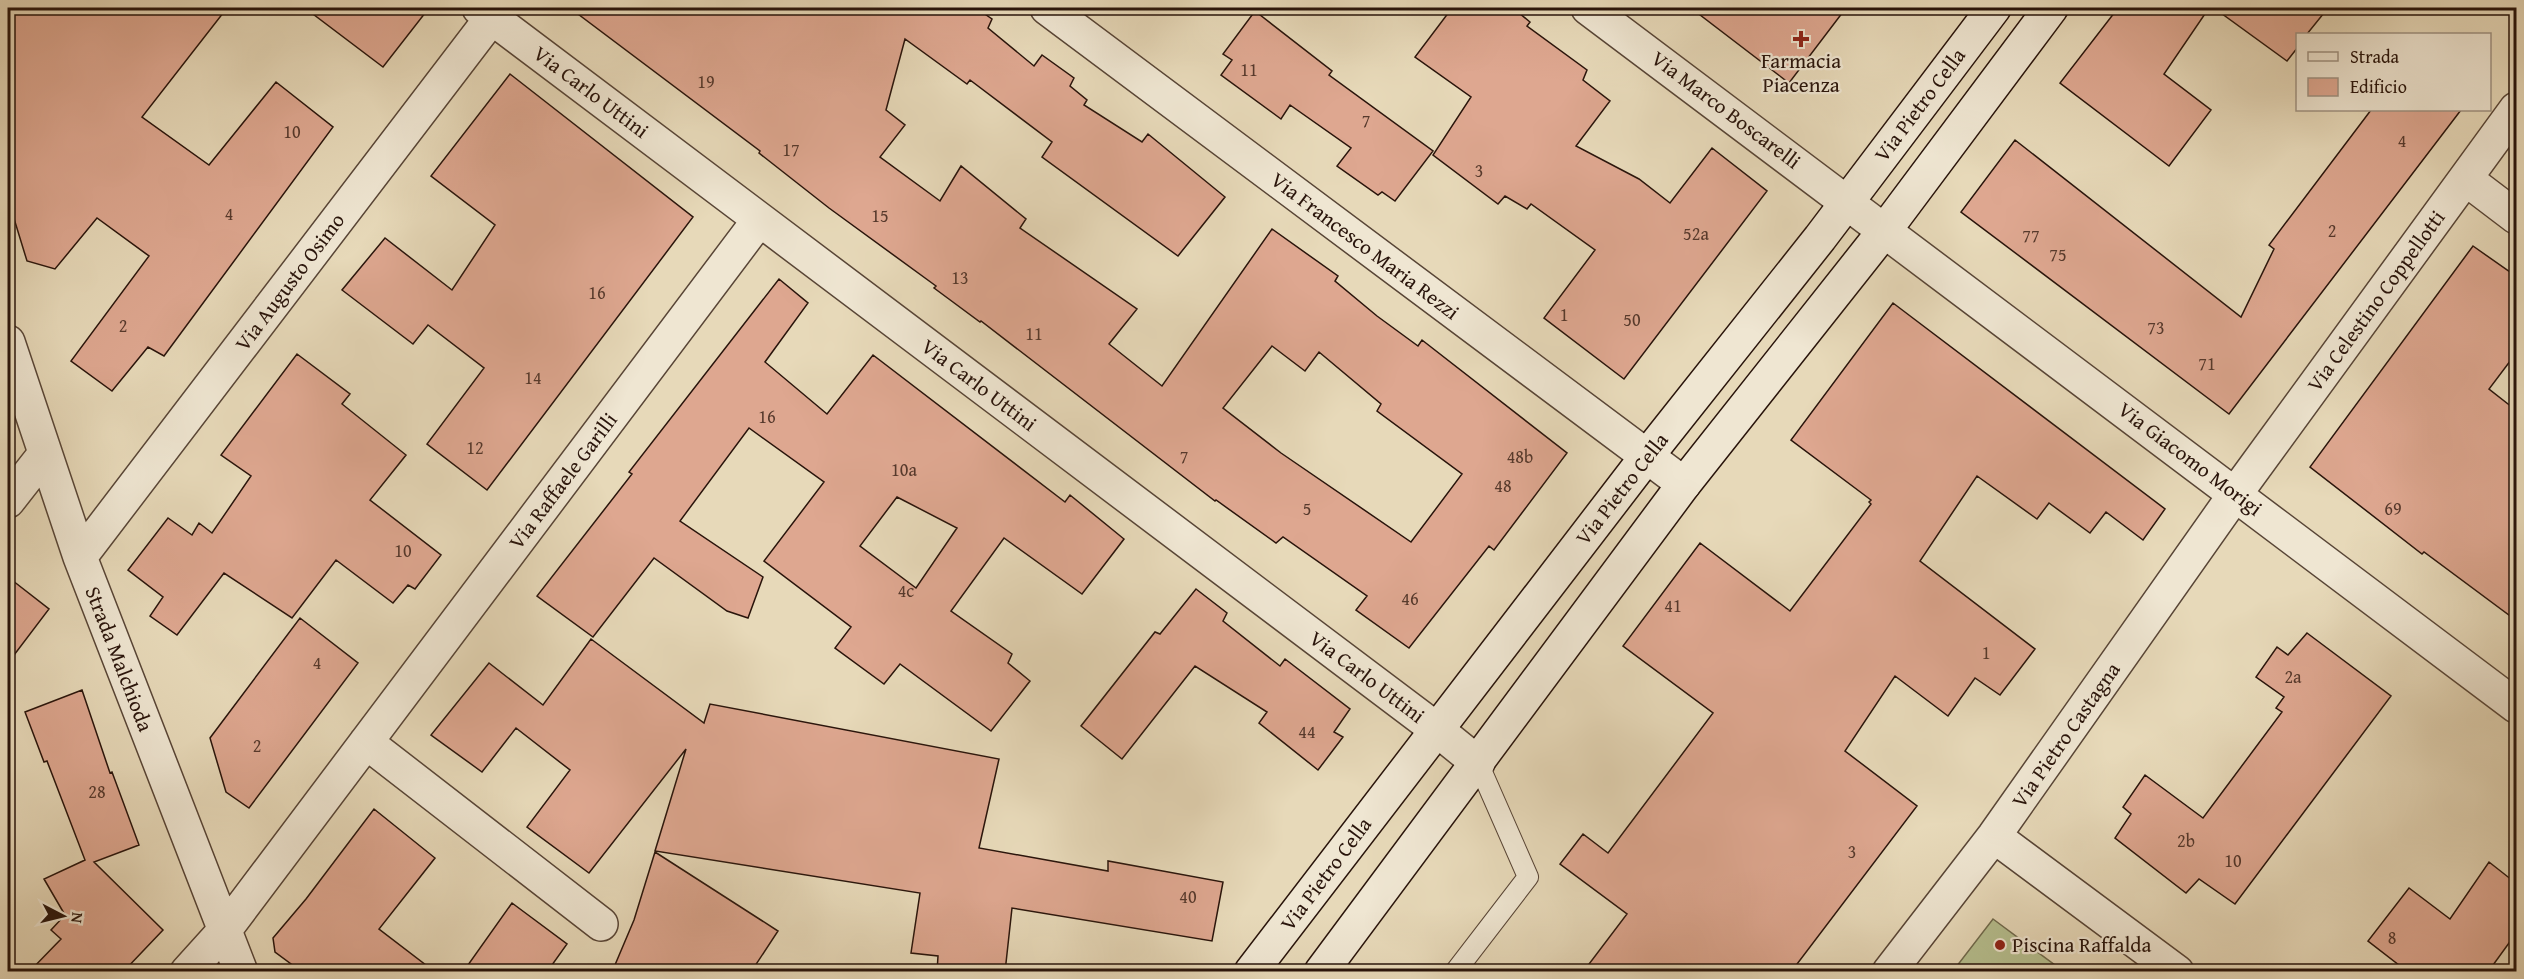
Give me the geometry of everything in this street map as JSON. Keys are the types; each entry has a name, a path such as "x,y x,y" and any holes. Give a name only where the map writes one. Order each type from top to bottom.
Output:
{"street":[{"name":"Via Francesco Maria Rezzi","path":"1047,8 1684,484"},
{"name":"Via Marco Boscarelli","path":"1588,8 1865,214"},
{"name":"Via Pietro Cella","path":"1321,972 1684,484 1865,214 1994,8"},
{"name":"Via Pietro Cella","path":"1251,972 1647,456 1820,238 1865,214 2052,8"},
{"name":"Via Carlo Uttini","path":"490,11 759,220 1436,729 1478,763"},
{"name":"Via Augusto Osimo","path":"80,557 490,11"},
{"name":"Via Celestino Coppellotti","path":"2236,494 2517,109"},
{"path":"2466,179 2517,217"},
{"name":"Via Giacomo Morigi","path":"1865,214 2517,706"},
{"name":"Via Raffaele Garilli","path":"188,972 224,931 759,220"},
{"name":"Strada Malchioda","path":"8,342 80,557 241,972"},
{"path":"8,501 44,455"},
{"name":"Via Pietro Castagna","path":"1889,972 1994,836 2236,494"},
{"path":"366,742 601,924"},
{"path":"1994,836 2177,972"}],"lane":[{"path":"1455,972 1528,878 1478,763"}],"green space":[{"name":"Piscina Raffalda","path":"1993,919 2063,971 1953,971"}],"building":[{"path":"8,8 227,8 142,117 209,165 276,82 333,127 164,356 148,347 112,391 71,361 149,256 97,218 55,269 27,261 8,199"},
{"path":"305,8 429,8 383,67"},
{"path":"570,8 976,8 992,19 988,28 1034,66 1042,55 1074,78 1070,86 1087,100 1084,105 1142,142 1148,134 1225,197 1178,256 1042,157 1052,142 970,80 967,84 905,39 886,110 905,125 880,157 940,201 961,166 1026,219 1020,228 1137,309 1109,344 1162,386 1272,229 1338,276 1335,281 1377,316 1418,346 1422,340 1567,453 1494,550 1489,546 1409,648 1356,610 1367,596 1283,537 1276,543 1215,501 981,321 934,288 936,286 829,208 759,153 760,151","holes":["1272,346 1305,371 1319,352 1381,404 1377,411 1462,474 1411,542 1281,453 1223,408"]},
{"path":"1452,8 1513,8 1530,22 1527,26 1587,70 1583,80 1610,101 1576,146 1639,179 1670,203 1712,148 1767,191 1624,379 1544,318 1595,250 1531,204 1527,209 1505,196 1498,204 1433,155 1471,97 1415,57"},
{"path":"1691,8 1846,8 1789,83"},
{"path":"2118,8 2209,8 2164,74 2211,110 2169,166 2060,83"},
{"path":"2214,8 2328,8 2308,33 2296,33 2296,50 2287,61"},
{"path":"1255,11 1332,71 1329,75 1433,151 1395,201 1382,192 1378,195 1337,166 1351,148 1290,105 1281,119 1221,75 1232,60 1223,54"},
{"path":"510,74 693,217 487,490 427,444 484,368 428,325 413,344 342,290 385,238 452,290 495,225 431,176"},
{"path":"2370,111 2460,111 2229,414 1961,212 2015,140 2241,317 2274,249 2269,245"},
{"path":"2473,246 2517,277 2517,352 2489,389 2517,411 2517,621 2424,552 2422,554 2310,467"},
{"path":"779,279 808,303 765,362 827,414 873,355 1065,502 1070,495 1124,539 1082,594 1004,538 951,611 1012,654 1008,663 1030,681 991,731 900,664 884,684 835,648 851,627 764,561 824,482 749,428 680,521 763,577 748,618 727,611 654,558 593,637 537,596 632,474 629,472","holes":["897,497 957,528 916,588 860,546"]},
{"path":"1893,303 2165,509 2143,540 2106,512 2090,533 2049,503 2037,519 1977,476 1920,561 2035,649 2000,695 1975,678 1948,716 1895,676 1845,751 1917,806 1791,972 1583,972 1627,914 1560,864 1583,834 1608,853 1713,713 1623,646 1700,543 1790,611 1871,504 1869,502 1871,500 1791,440"},
{"path":"297,354 350,394 342,404 406,455 370,500 441,555 415,589 408,585 393,603 336,560 292,618 224,573 177,635 150,616 163,597 128,570 168,518 192,535 199,523 212,533 251,476 221,455"},
{"path":"8,577 49,609 8,663"},
{"path":"1196,589 1227,613 1223,621 1280,666 1285,659 1350,709 1334,732 1343,737 1318,770 1259,723 1267,712 1195,666 1122,759 1081,726 1155,632 1160,634"},
{"path":"300,618 358,663 249,808 226,792 210,738"},
{"path":"2307,633 2391,696 2235,904 2199,879 2186,893 2115,838 2131,814 2123,807 2145,775 2203,818 2282,712 2276,708 2284,697 2256,677 2277,647 2288,655"},
{"path":"591,639 704,723 710,704 999,759 979,848 1108,871 1108,861 1223,882 1212,941 1012,908 1005,972 937,972 938,956 911,953 920,893 655,851 686,749 589,873 527,827 570,770 516,728 482,772 431,735 489,663 543,705"},
{"path":"82,690 110,773 112,772 139,845 94,862 163,930 123,972 29,972 61,939 51,930 65,915 44,879 85,860 47,761 44,762 25,712"},
{"path":"374,809 435,858 379,929 435,972 302,972 275,952 273,938 306,899"},
{"path":"655,852 778,931 751,972 612,972 634,920"},
{"path":"2489,862 2517,884 2517,932 2488,972 2408,972 2368,941 2409,888 2450,919"},
{"path":"512,903 567,944 547,972 463,972"}],"place":[{"name":"Farmacia Piacenza","path":"1801,39"},
{"name":"Piscina Raffalda","path":"2000,945"}]}
